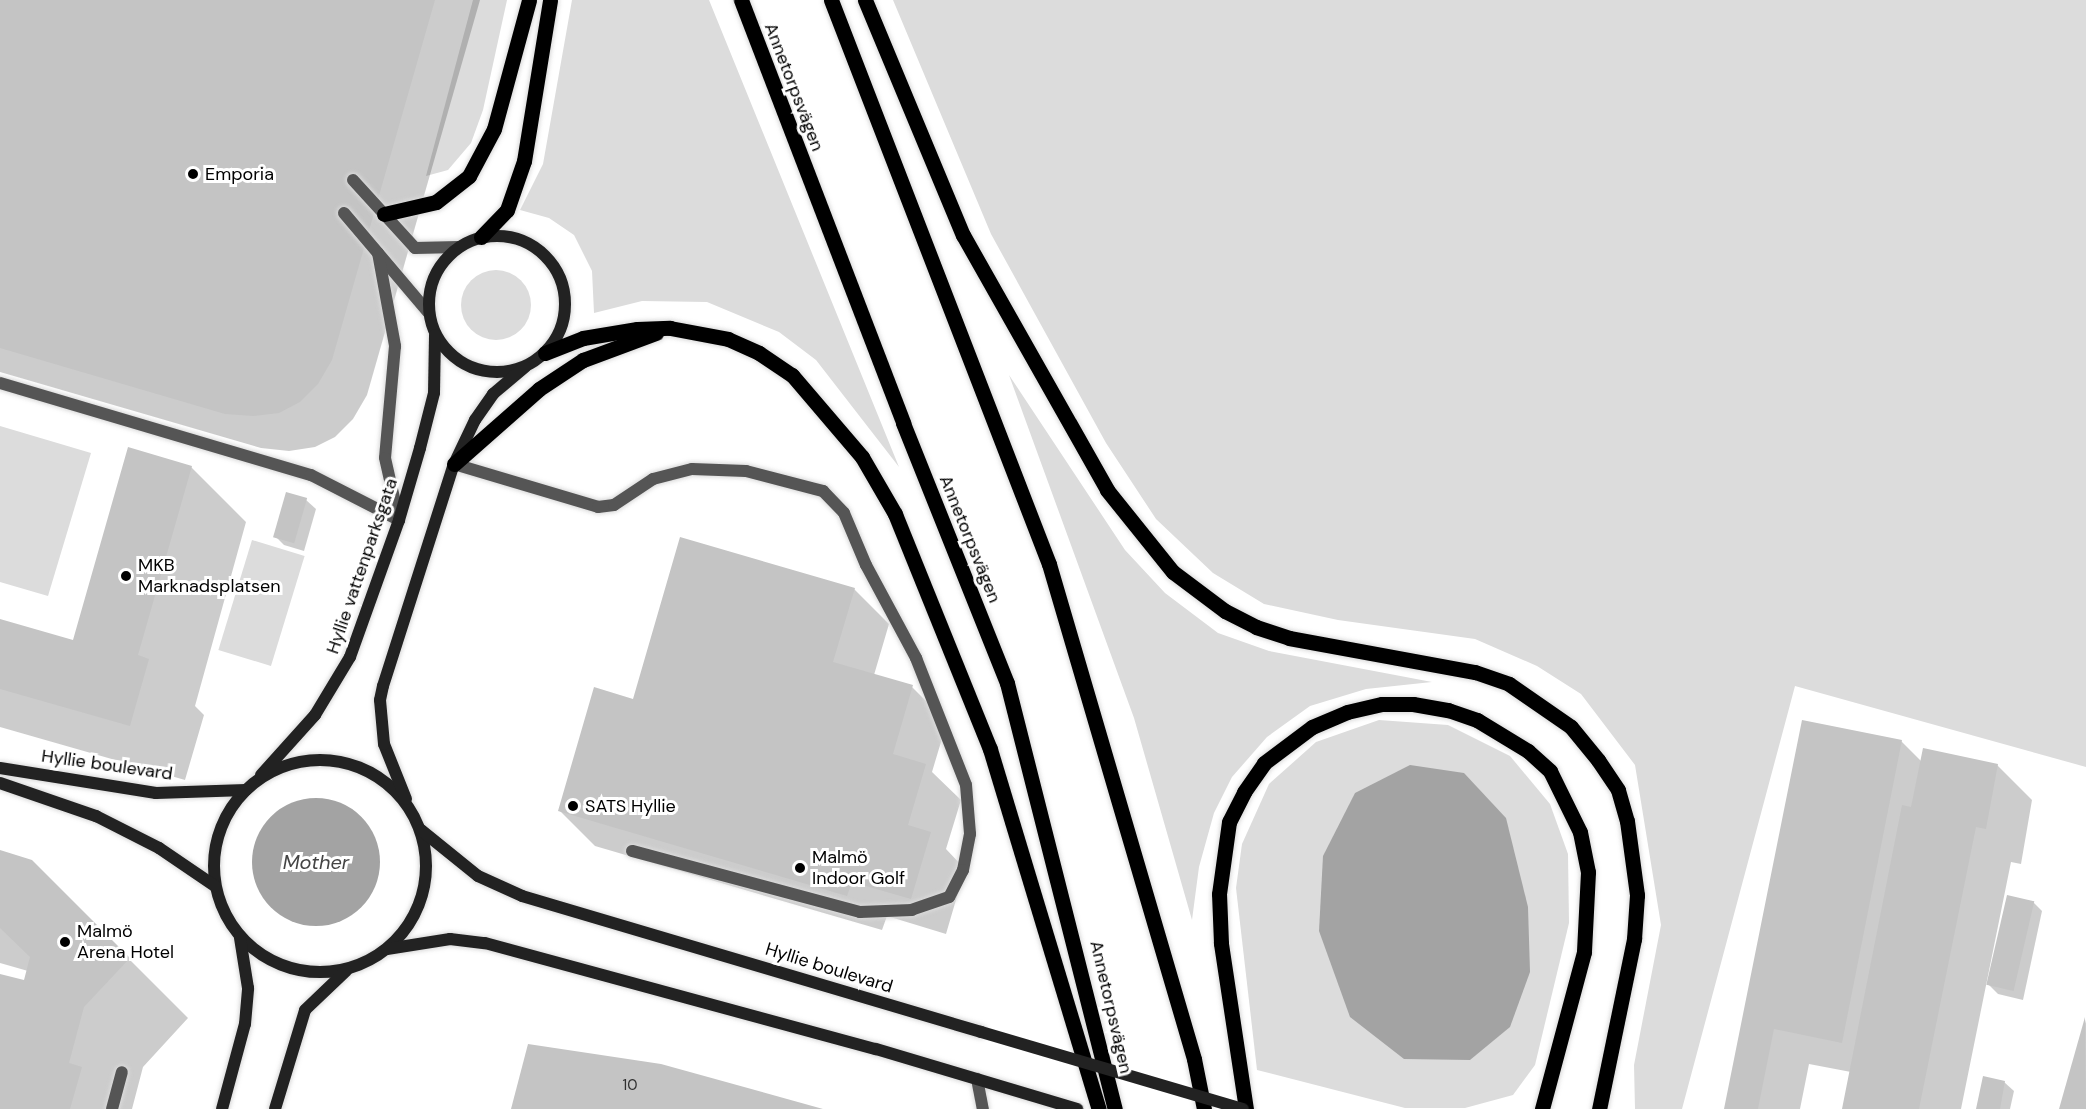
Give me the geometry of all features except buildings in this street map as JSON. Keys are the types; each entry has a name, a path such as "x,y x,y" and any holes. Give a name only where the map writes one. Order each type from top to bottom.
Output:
{"main road":[{"path":"384,214 436,202 469,176 494,129 529,0"},
{"path":"481,237 507,210 524,161 550,0"},
{"name":"Annetorpsvägen","path":"741,0 903,423 1007,683 1115,1109"},
{"path":"831,0 1049,564 1194,1059 1204,1109"},
{"path":"865,0 963,235 1107,490 1173,572 1225,611 1256,627 1289,638 1475,672 1509,684 1571,727 1598,760 1618,790 1627,820 1637,895 1634,939 1599,1109"},
{"path":"545,353 583,338 670,328 728,339 759,353 792,375 862,457 895,514 990,749 1099,1109"},
{"path":"454,465 539,389 582,360 670,328"},
{"path":"1244,1109 1221,943 1219,894 1229,822 1264,763 1312,727 1347,712 1382,704 1413,704 1448,710 1502,732 1550,771 1580,832 1588,881 1584,952 1542,1109"}],"street":[{"path":"387,949 414,917 425,890 427,860 421,830 407,803 384,744 380,700 454,465 487,403 525,367 545,353 559,334 565,312 565,291 556,270 543,253 524,241 503,236 481,237 459,247 441,264 430,287 428,312 435,335 463,364 482,371 502,373 525,367"},
{"name":"Hyllie vattenparksgata","path":"256,780 315,715 343,673 399,520 434,393 435,335"},
{"path":"347,970 318,974 289,969 263,957 240,938 225,914 215,886 213,857 220,829 234,802 256,780 294,762 337,760 376,775 407,803"},
{"name":"Hyllie boulevard","path":"0,768 156,793 246,790"},
{"path":"0,783 96,816 159,848 215,886"},
{"name":"Hyllie boulevard","path":"421,830 478,876 522,896 1244,1109"},
{"path":"222,1109 245,1024 248,988 240,938"},
{"path":"275,1109 305,1010 347,970 387,949 450,939 485,943 1077,1109"}],"lane":[{"path":"353,180 415,248 459,247"},
{"path":"344,213 428,312"},
{"path":"378,253 395,346 385,458 399,520"},
{"path":"0,383 311,475 399,520"},
{"path":"454,465 598,507 614,505 653,479 692,469 746,471 823,491 844,513 866,565 915,658 966,785 970,834 963,870 949,897 912,910 860,912 632,851"},
{"path":"112,1109 122,1072"},
{"path":"977,1080 983,1109"}],"shaded area":[{"path":"473,0 507,0 483,110 471,143 448,170 426,176"},
{"path":"572,0 709,0 899,467 816,360 779,332 707,302 642,301 594,313 592,271 574,235 549,218 520,210 543,164"},
{"path":"893,0 2086,0 2086,767 1795,686 1682,1109 1635,1109 1634,1065 1661,925 1635,765 1581,694 1537,666 1475,639 1338,620 1264,604 1213,573 1156,519 1106,443 991,234"},
{"path":"503,270 516,276 525,285 529,291 531,305 529,319 521,330 510,338 489,340 471,330 463,319 461,298 471,280 482,272"},
{"path":"1009,375 1125,550 1165,593 1218,633 1269,651 1432,682 1366,689 1310,706 1267,737 1232,777 1214,813 1199,867 1192,920 1134,718"},
{"path":"0,426 91,453 48,596 0,582"},
{"path":"252,540 305,556 271,666 218,650"},
{"path":"1379,720 1448,725 1510,756 1550,804 1568,854 1569,923 1535,1065 1513,1095 1465,1108 1405,1108 1257,1070 1236,888 1242,844 1269,784 1316,742"}],"water":[{"path":"1410,765 1464,773 1506,818 1528,907 1530,972 1510,1027 1470,1060 1404,1059 1350,1017 1319,931 1323,856 1355,793"},
{"name":"Mother","path":"316,798 341,803 361,817 375,837 380,862 375,887 361,907 341,921 316,926 291,921 271,907 257,887 252,862 257,837 271,817 291,803"}],"place":[{"name":"Emporia","path":"193,174"},
{"name":"MKB Marknadsplatsen","path":"126,576"},
{"name":"SATS Hyllie","path":"573,806"},
{"name":"Malmö Indoor Golf","path":"800,868"},
{"name":"Malmö Arena Hotel","path":"65,942"}]}
